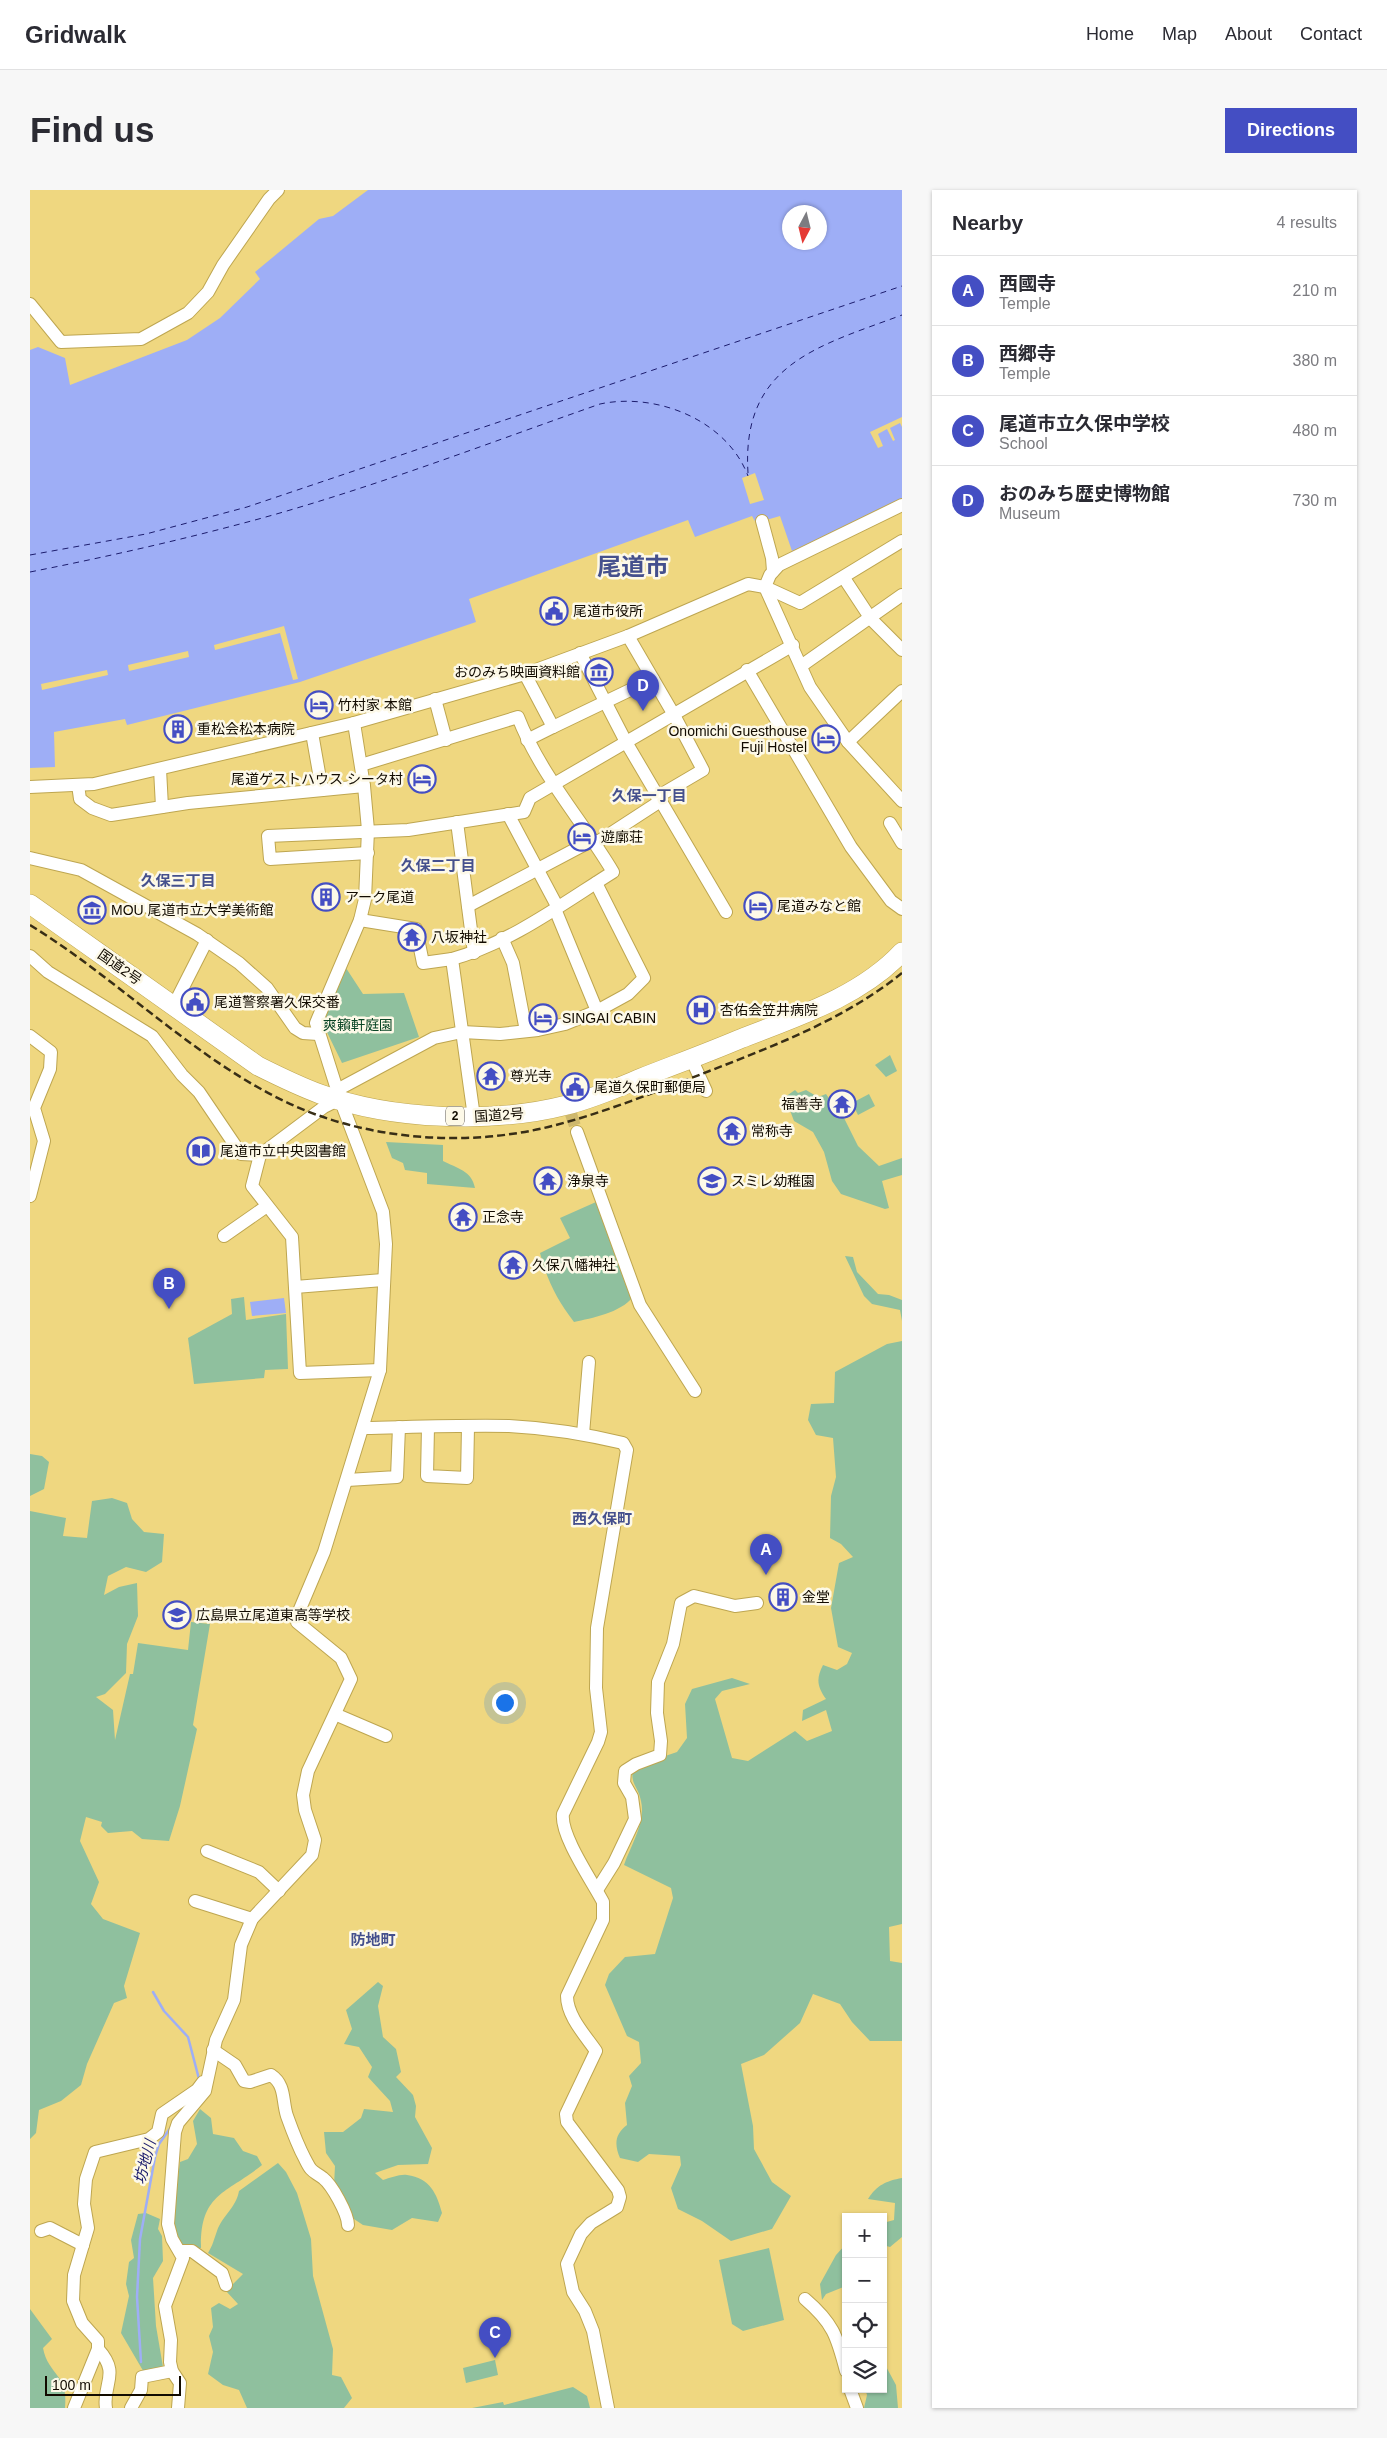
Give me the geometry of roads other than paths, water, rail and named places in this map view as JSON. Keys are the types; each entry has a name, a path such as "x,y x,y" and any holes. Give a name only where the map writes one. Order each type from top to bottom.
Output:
{"highway":[{"name":"国道2号","path":"30,904 258,1066 290,1082 409,1113 474,1117 570,1109 804,1013 840,996 875,975 902,952"}],"street":[{"path":"30,304 61,342 141,339 188,313 208,292 223,265 268,199 278,190"},
{"path":"765,588 773,571 779,565 902,505"},
{"path":"762,521 772,558 773,571"},
{"path":"781,619 800,604 902,541"},
{"path":"844,578 871,619 902,650"},
{"path":"30,786 78,785 160,769 354,723 525,674 628,636 748,584 765,588 800,604"},
{"path":"765,588 793,645 810,687 848,742 902,800"},
{"path":"801,666 871,619 902,595"},
{"path":"468,906 594,841 703,770 674,715 628,636"},
{"path":"368,853 270,859 268,836 368,830 408,830 524,812 530,798 674,715 747,670 793,645"},
{"path":"580,653 658,799 726,912"},
{"path":"747,670 851,847 891,901 902,909"},
{"path":"525,674 553,727"},
{"path":"527,740 653,679"},
{"path":"848,742 902,692"},
{"path":"435,700 446,740"},
{"path":"360,920 416,929 423,963 452,959 474,952 502,938 556,908 613,872 527,740 518,717 361,765"},
{"path":"178,2408 180,2383 172,2371 170,2362 171,2340 165,2306 182,2266 183,2258 181,2251 172,2239 168,2224 175,2132 178,2123 206,2091 213,2050 234,2000 241,1945 252,1919 312,1854 315,1840 305,1810 303,1795 308,1771 337,1714 351,1679 341,1658 297,1622 297,1616 324,1552 364,1428 380,1370 386,1244 384,1212 338,1095 318,1034 317,1019 360,920 365,899 368,830 364,786 354,723"},
{"path":"312,733 322,790"},
{"path":"160,769 162,807"},
{"path":"78,785 80,799 92,808 111,815 162,807 364,786"},
{"path":"508,814 556,908 597,1011"},
{"path":"457,822 474,952"},
{"path":"890,823 902,843"},
{"path":"30,858 81,870 207,940 239,963 266,988 295,1028 303,1033 318,1034"},
{"path":"380,1370 300,1373 292,1237 252,1186 260,1155 338,1095 434,1038 462,1032 500,1034 566,1024 597,1011 628,994 644,978 596,883"},
{"path":"502,938 513,963 526,1031"},
{"path":"174,1005 207,940"},
{"path":"30,956 48,972 152,1036 182,1075 199,1092 241,1154 260,1155"},
{"path":"452,959 474,1117"},
{"path":"30,1036 51,1052 52,1061 34,1108 44,1141 30,1196"},
{"path":"691,1058 706,1091"},
{"path":"577,1132 640,1305 694,1391"},
{"path":"224,1236 267,1206"},
{"path":"295,1288 383,1280"},
{"path":"583,1434 589,1362"},
{"path":"364,1428 509,1426 583,1434 623,1443 627,1450 597,1628 596,1688 601,1732 563,1814 562,1822 566,1834 603,1902 602,1920 567,1996 567,2004 573,2016 596,2051 566,2114 567,2122 618,2190 620,2197 617,2207 591,2223 581,2234 567,2264 569,2280 593,2331 608,2408"},
{"path":"428,1427 427,1476 467,1478 468,1427"},
{"path":"347,1480 397,1477 399,1428"},
{"path":"596,1890 614,1863 635,1819 632,1797 624,1784 626,1771 636,1764 660,1755 661,1741 657,1713 658,1682 673,1644 682,1602 694,1596 735,1606 757,1604"},
{"path":"337,1714 386,1736"},
{"path":"207,1851 259,1872 278,1891"},
{"path":"195,1901 252,1919"},
{"path":"213,2050 235,2065 244,2081 250,2082 271,2075 278,2079 282,2088 287,2116 304,2157 312,2173 326,2182 346,2213 348,2225"},
{"path":"75,2408 98,2349 98,2341 82,2323 73,2301 74,2276 88,2228 84,2204 86,2179 95,2152 149,2139 158,2132 162,2114 197,2090 205,2080 209,2080"},
{"path":"40,2231 50,2228 83,2245"},
{"path":"181,2251 192,2250 222,2274 226,2285"},
{"path":"804,2298 827,2320 838,2338 842,2354"},
{"path":"98,2349 107,2359 110,2370 106,2408"},
{"path":"131,2408 141,2390 142,2376 172,2371"},
{"path":"851,2393 857,2408"}],"water":[{"path":"368,190 902,190 902,501 792,551 780,516 756,523 752,516 695,537 688,520 469,599 476,622 300,682 127,725 125,719 54,732 55,767 30,768 30,350 38,347 65,358 70,385 187,340 220,318 260,279 255,272 319,219 333,216"},
{"path":"284,1298 286,1313 252,1316 250,1302"}],"waterway":[{"name":"坊地川","path":"153,1992 164,2011 188,2037 199,2079"},
{"name":"坊地川","path":"141,2362 137,2297 140,2239 155,2157 159,2144 171,2127"}],"tunnel":[{"path":"571,1114 577,1132"}],"railway":[{"path":"30,925 94,969 219,1063 252,1084 286,1102 317,1115 349,1125 383,1132 451,1138 519,1133 552,1126 653,1093 811,1029 881,989 902,973"}],"place":[{"name":"尾道市役所","path":"554,611"},
{"name":"おのみち映画資料館","path":"599,672"},
{"name":"竹村家 本館","path":"319,705"},
{"name":"おのみち歴史博物館","path":"643,711"},
{"name":"重松会松本病院","path":"178,729"},
{"name":"Onomichi Guesthouse Fuji Hostel","path":"826,739"},
{"name":"尾道ゲストハウス シータ村","path":"422,779"},
{"name":"遊廓荘","path":"582,837"},
{"name":"アーク尾道","path":"326,897"},
{"name":"尾道みなと館","path":"758,906"},
{"name":"MOU 尾道市立大学美術館","path":"92,910"},
{"name":"八坂神社","path":"412,937"},
{"name":"尾道警察署久保交番","path":"195,1002"},
{"name":"杏佑会笠井病院","path":"701,1010"},
{"name":"SINGAI CABIN","path":"543,1018"},
{"name":"尊光寺","path":"491,1076"},
{"name":"尾道久保町郵便局","path":"575,1087"},
{"name":"福善寺","path":"842,1104"},
{"name":"常称寺","path":"732,1131"},
{"name":"尾道市立中央図書館","path":"201,1151"},
{"name":"浄泉寺","path":"548,1181"},
{"name":"スミレ幼稚園","path":"712,1181"},
{"name":"正念寺","path":"463,1217"},
{"name":"久保八幡神社","path":"513,1265"},
{"name":"西郷寺","path":"169,1309"},
{"name":"西國寺","path":"766,1575"},
{"name":"金堂","path":"783,1597"},
{"name":"広島県立尾道東高等学校","path":"177,1615"},
{"name":"尾道市立久保中学校","path":"495,2358"}],"district":[{"name":"尾道市","path":"633,567"},
{"name":"久保一丁目","path":"649,796"},
{"name":"久保二丁目","path":"438,866"},
{"name":"久保三丁目","path":"178,881"},
{"name":"西久保町","path":"602,1519"},
{"name":"防地町","path":"373,1940"}],"park label":[{"name":"爽籟軒庭園","path":"358,1025"}]}
